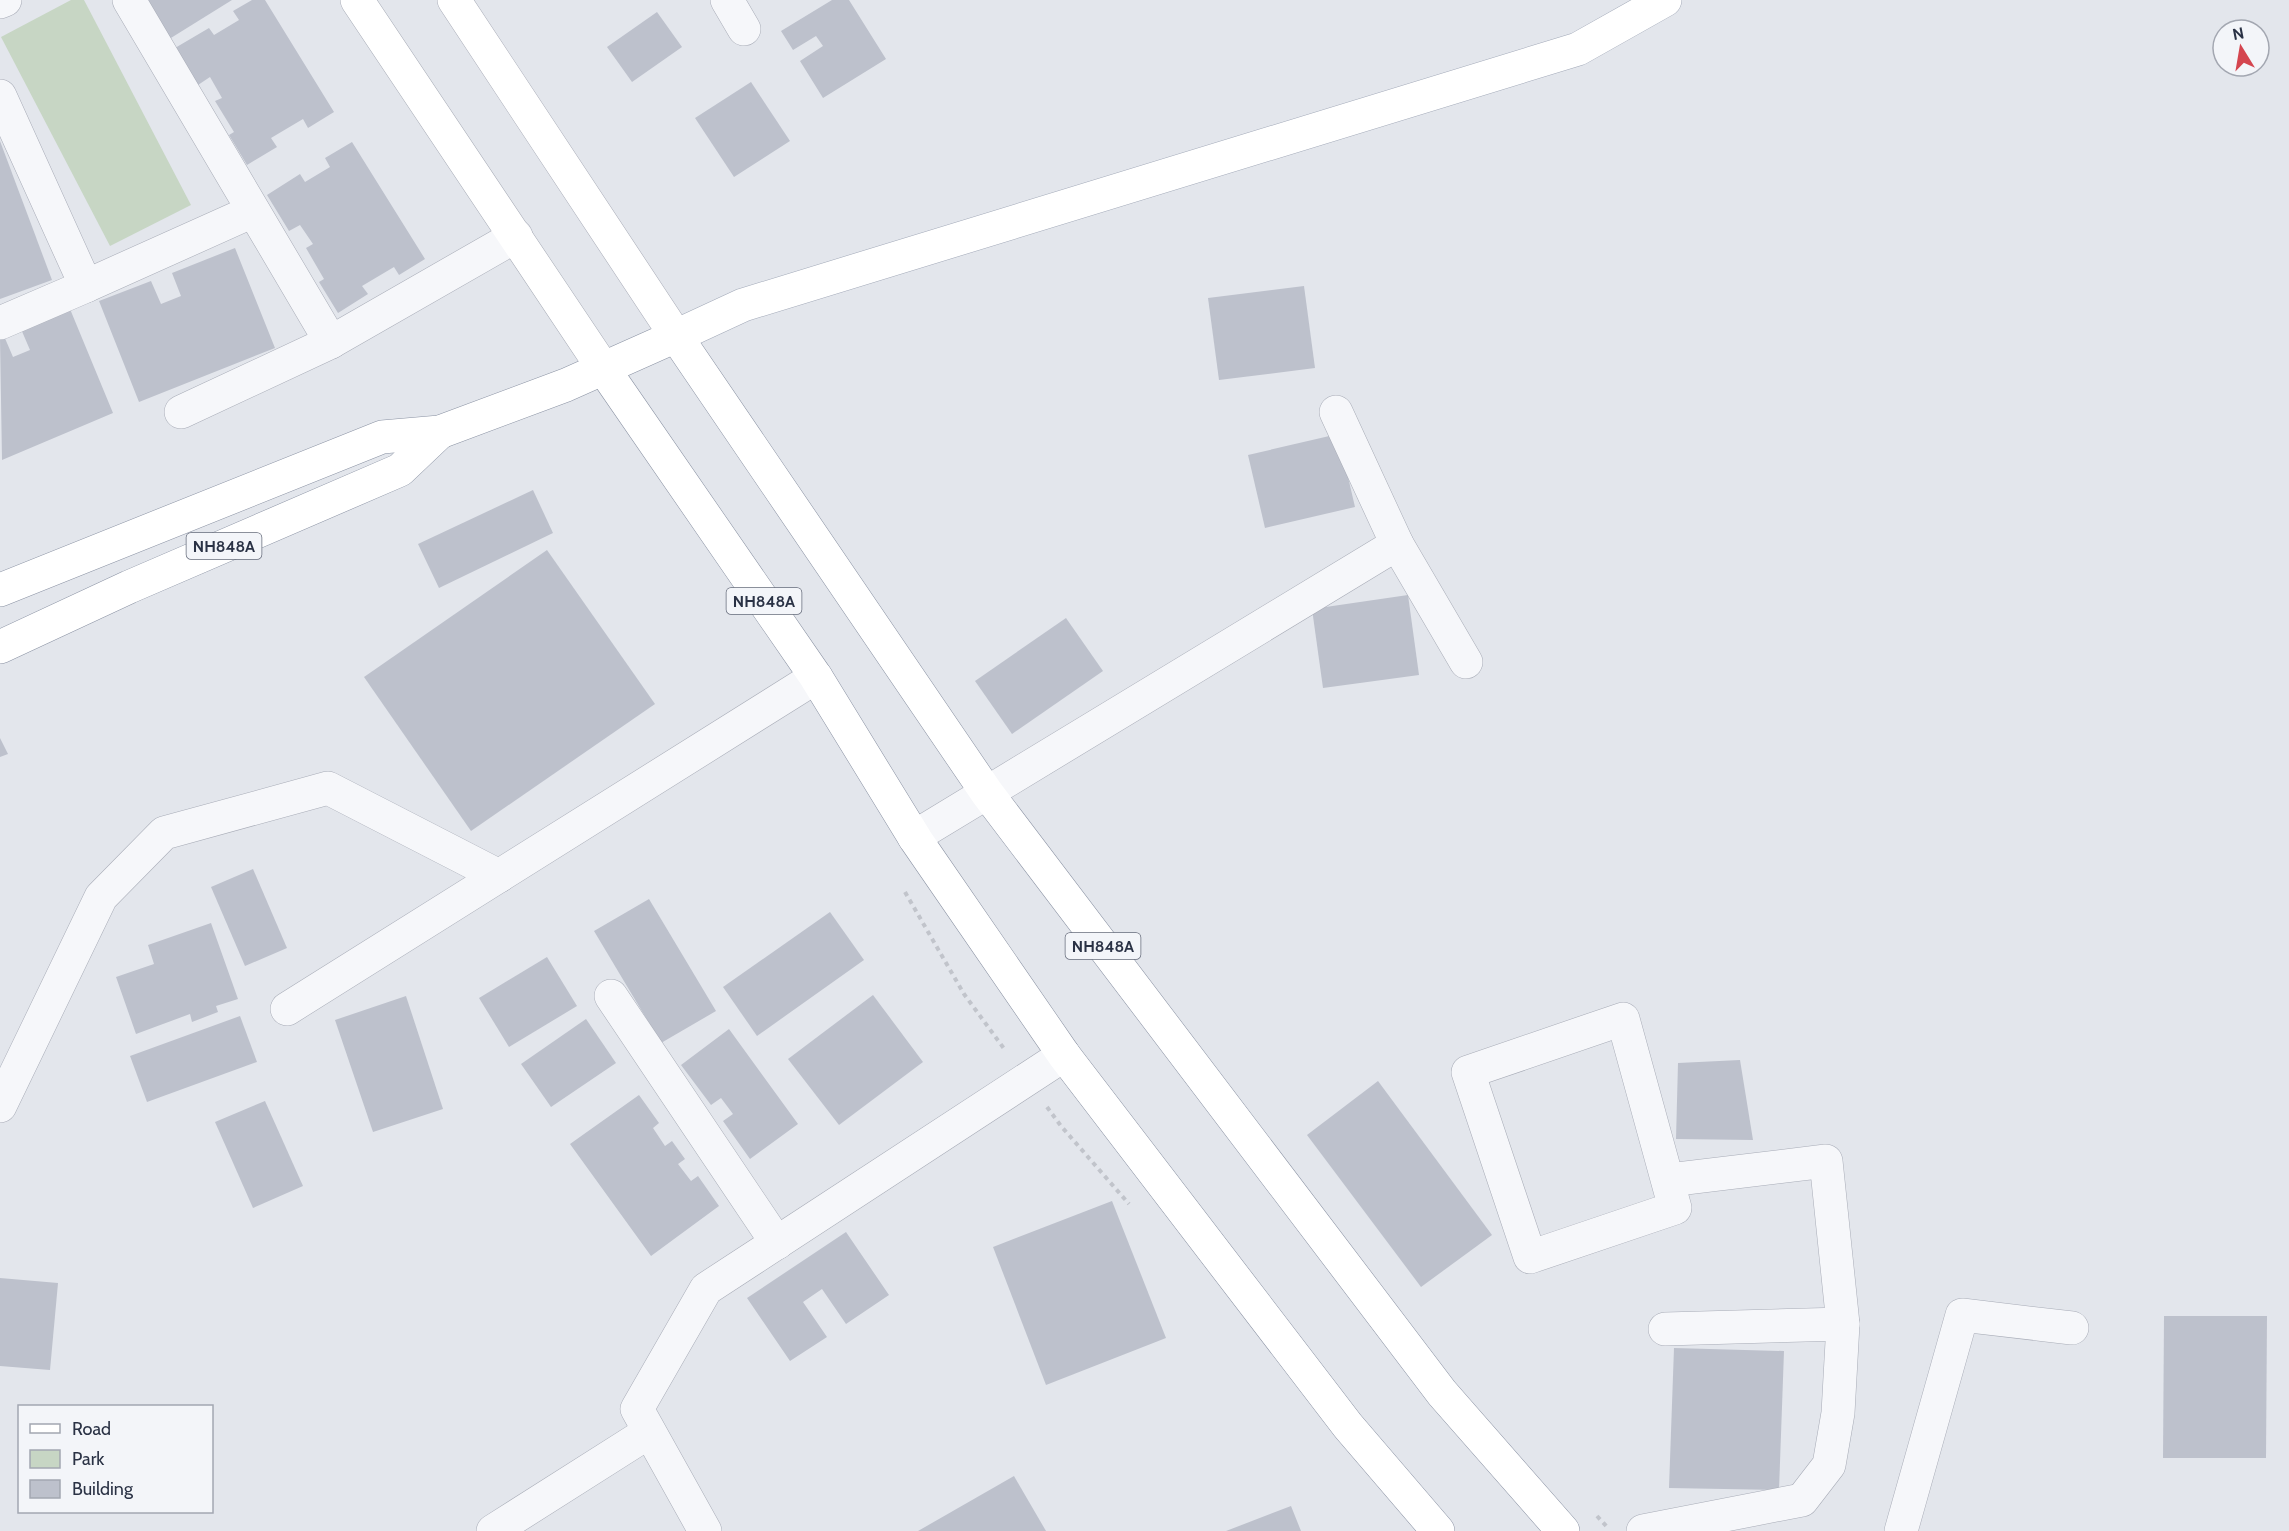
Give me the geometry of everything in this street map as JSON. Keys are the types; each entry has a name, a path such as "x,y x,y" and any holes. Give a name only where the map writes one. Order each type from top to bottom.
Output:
{"main road":[{"path":"357,0 603,368 743,305 1578,49 1665,0"},
{"path":"454,0 676,336"},
{"name":"NH848A","path":"676,336 987,793 1442,1393 1563,1531"},
{"name":"NH848A","path":"0,591 382,437 440,432 566,385 603,368 816,677 915,838 1064,1055 1348,1426 1438,1531"},
{"name":"NH848A","path":"0,647 129,587 400,470 440,432"}],"street":[{"path":"0,2 5,0"},
{"path":"129,0 331,342"},
{"path":"727,0 744,29"},
{"path":"0,96 86,286"},
{"path":"0,323 253,211"},
{"path":"181,412 331,342 516,236"},
{"path":"1335,412 1397,544 1466,662"},
{"path":"915,838 1397,544"},
{"path":"287,1009 816,677"},
{"path":"0,1106 101,897 164,833 328,788 499,876"},
{"path":"611,996 777,1243"},
{"path":"1623,1019 1669,1180 1675,1208 1530,1257 1468,1072 1623,1019"},
{"path":"705,1531 637,1408 706,1289 1064,1055"},
{"path":"1643,1531 1802,1500 1829,1465 1838,1413 1843,1324 1826,1161 1669,1180"},
{"path":"1901,1531 1962,1315 2072,1328"},
{"path":"1665,1329 1843,1324"},
{"path":"493,1531 650,1432"}],"green space":[{"path":"71,0 84,0 191,205 110,246 1,37"}],"building":[{"path":"129,0 232,0 158,46"},
{"path":"252,0 265,0 334,112 308,128 303,119 271,138 277,147 247,165 229,135 234,132 215,101 222,98 210,77 198,85 175,48 209,28 214,35 239,20 233,11"},
{"path":"832,0 849,0 886,59 823,98 800,61 823,46 816,36 793,50 781,31"},
{"path":"657,12 682,47 632,82 607,47"},
{"path":"751,82 790,141 734,177 695,118"},
{"path":"0,141 52,280 0,299"},
{"path":"352,142 425,259 399,275 394,267 362,286 368,294 338,313 319,282 324,279 306,248 313,244 300,225 289,231 267,195 300,174 305,182 330,167 325,158"},
{"path":"235,248 275,348 139,402 99,301 151,281 161,304 181,296 172,273"},
{"path":"1304,286 1315,368 1219,380 1208,298"},
{"path":"70,309 113,413 2,460 0,338 4,336 13,357 30,350 21,329"},
{"path":"1338,434 1355,507 1265,528 1248,455"},
{"path":"533,490 553,533 439,588 418,544"},
{"path":"547,550 655,704 471,831 364,677"},
{"path":"1408,595 1419,675 1323,688 1312,609"},
{"path":"1066,618 1103,671 1012,734 975,681"},
{"path":"0,738 8,754 0,757"},
{"path":"253,869 287,948 245,966 211,887"},
{"path":"649,899 716,1011 661,1043 594,931"},
{"path":"830,912 864,960 757,1036 723,987"},
{"path":"211,923 238,999 216,1006 218,1012 192,1022 190,1014 136,1034 116,977 154,964 148,945"},
{"path":"547,957 577,1006 509,1047 479,998"},
{"path":"873,995 923,1062 839,1125 788,1059"},
{"path":"406,996 443,1109 373,1132 335,1020"},
{"path":"240,1016 257,1062 147,1102 130,1056"},
{"path":"586,1019 616,1063 551,1107 521,1064"},
{"path":"729,1029 798,1124 750,1159 723,1121 733,1114 721,1098 711,1105 681,1065"},
{"path":"1740,1060 1753,1140 1676,1139 1678,1063"},
{"path":"1378,1081 1492,1235 1421,1287 1307,1135"},
{"path":"639,1095 659,1123 653,1128 665,1146 672,1141 685,1159 678,1164 691,1181 698,1176 719,1206 651,1256 570,1144"},
{"path":"265,1101 303,1186 253,1208 215,1122"},
{"path":"1112,1201 1166,1338 1046,1385 993,1247"},
{"path":"846,1232 889,1295 846,1324 822,1289 803,1302 827,1337 790,1361 747,1298"},
{"path":"0,1278 58,1283 50,1370 0,1366"},
{"path":"2164,1316 2267,1316 2266,1458 2163,1458"},
{"path":"1674,1348 1784,1351 1779,1490 1669,1488"},
{"path":"1014,1476 1046,1531 918,1531"},
{"path":"1291,1506 1301,1531 1226,1531"}]}
